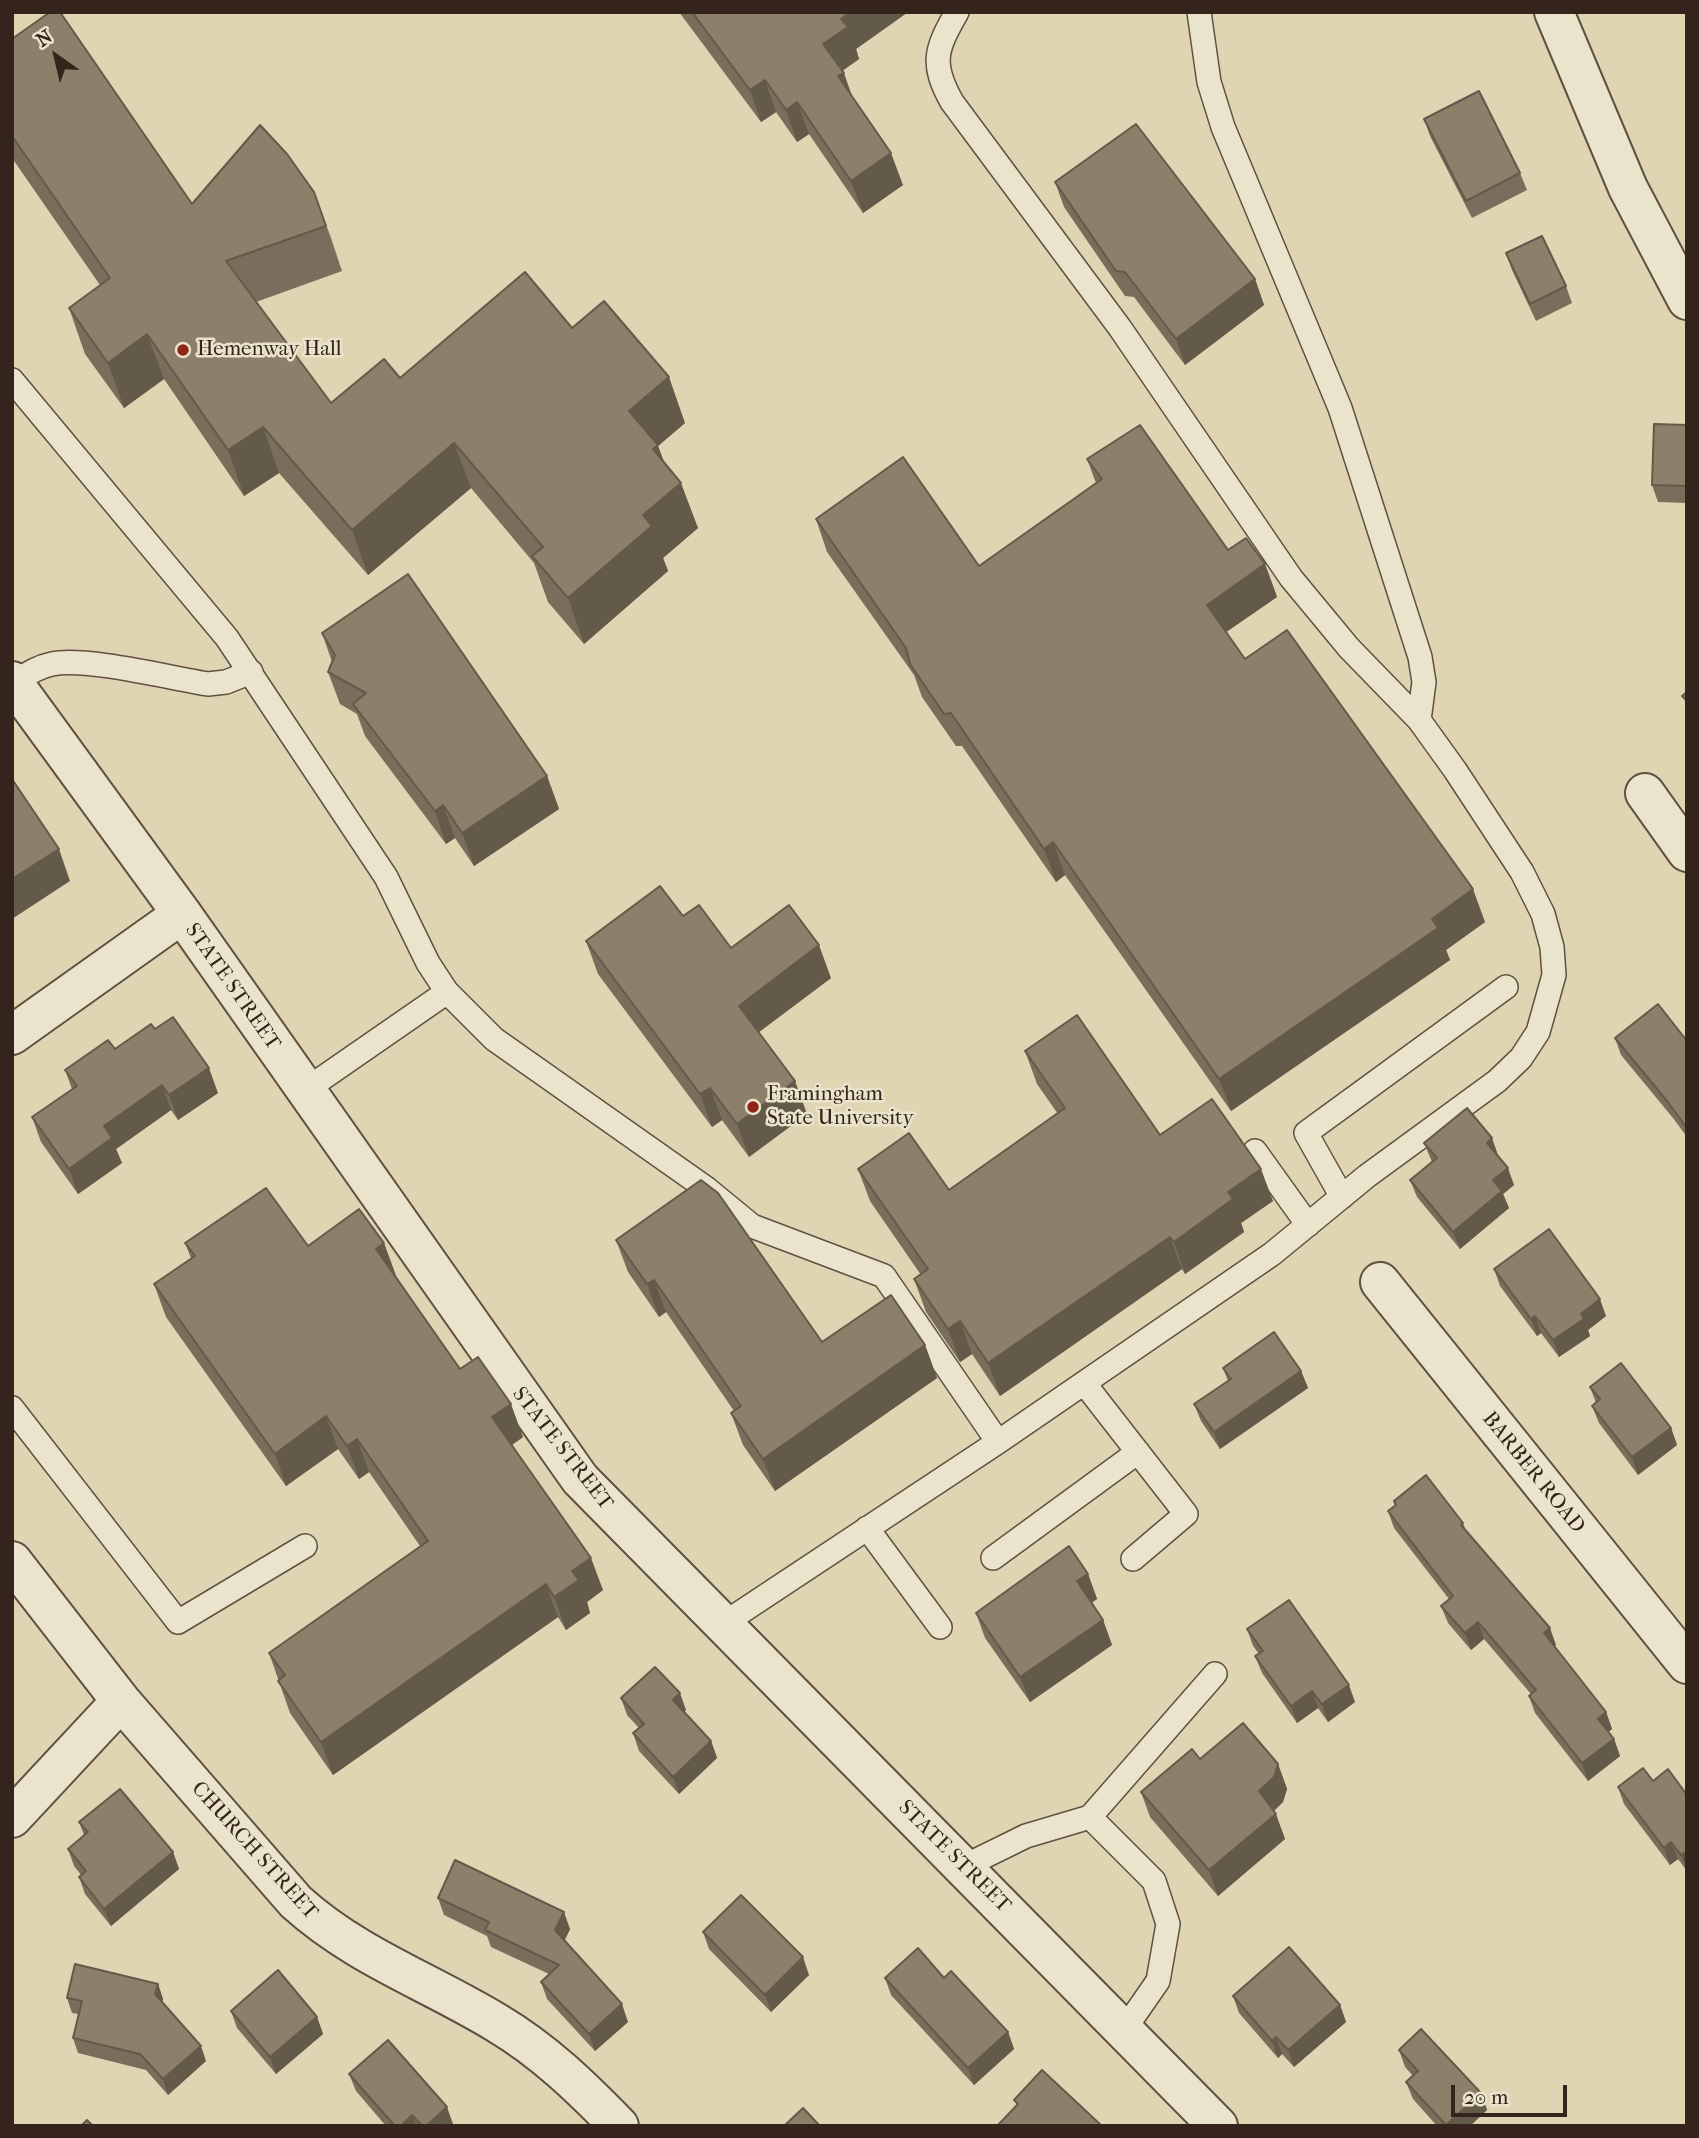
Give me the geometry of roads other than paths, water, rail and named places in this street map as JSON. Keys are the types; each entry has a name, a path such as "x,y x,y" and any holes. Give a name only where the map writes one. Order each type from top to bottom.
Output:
{"street":[{"path":"1554,12 1628,188 1675,249 1687,300"},
{"name":"STATE STREET","path":"13,682 182,915 572,1469 609,1511 1218,2126"},
{"path":"1645,793 1687,852"},
{"path":"12,1035 182,915"},
{"name":"BARBER ROAD","path":"1380,1282 1687,1664"},
{"name":"CHURCH STREET","path":"12,1561 121,1701 265,1869 327,1930 529,2043 567,2073 619,2126"},
{"path":"12,1818 121,1701"}],"lane":[{"path":"723,1624 998,1442 1272,1254 1342,1197 1497,1082 1521,1058 1538,1032 1554,975 1552,947 1543,914 1522,872 1419,720 1349,648 1291,578 1121,328 953,102 941,82 936,59 941,40 957,12"},
{"path":"1199,12 1209,82 1223,127 1336,397 1412,632 1424,682 1419,720"},
{"path":"12,380 206,609 251,672 386,877 428,963 447,992 494,1039 707,1189 752,1226 884,1276 998,1442"},
{"path":"13,682 33,670 53,664 76,663 208,684 226,682 251,672"},
{"path":"1342,1197 1306,1133 1506,987"},
{"path":"304,1091 447,992"},
{"path":"1255,1151 1308,1225"},
{"path":"1084,1383 1186,1514 1133,1559"},
{"path":"12,1408 178,1622 305,1546"},
{"path":"993,1558 1138,1452"},
{"path":"867,1528 940,1628"},
{"path":"964,1867 1026,1836 1090,1817 1215,1674"},
{"path":"1090,1817 1154,1881 1168,1924 1158,1981 1124,2030"}],"place":[{"name":"Hemenway Hall","path":"183,350"},
{"name":"Framingham State University","path":"753,1107"}]}
